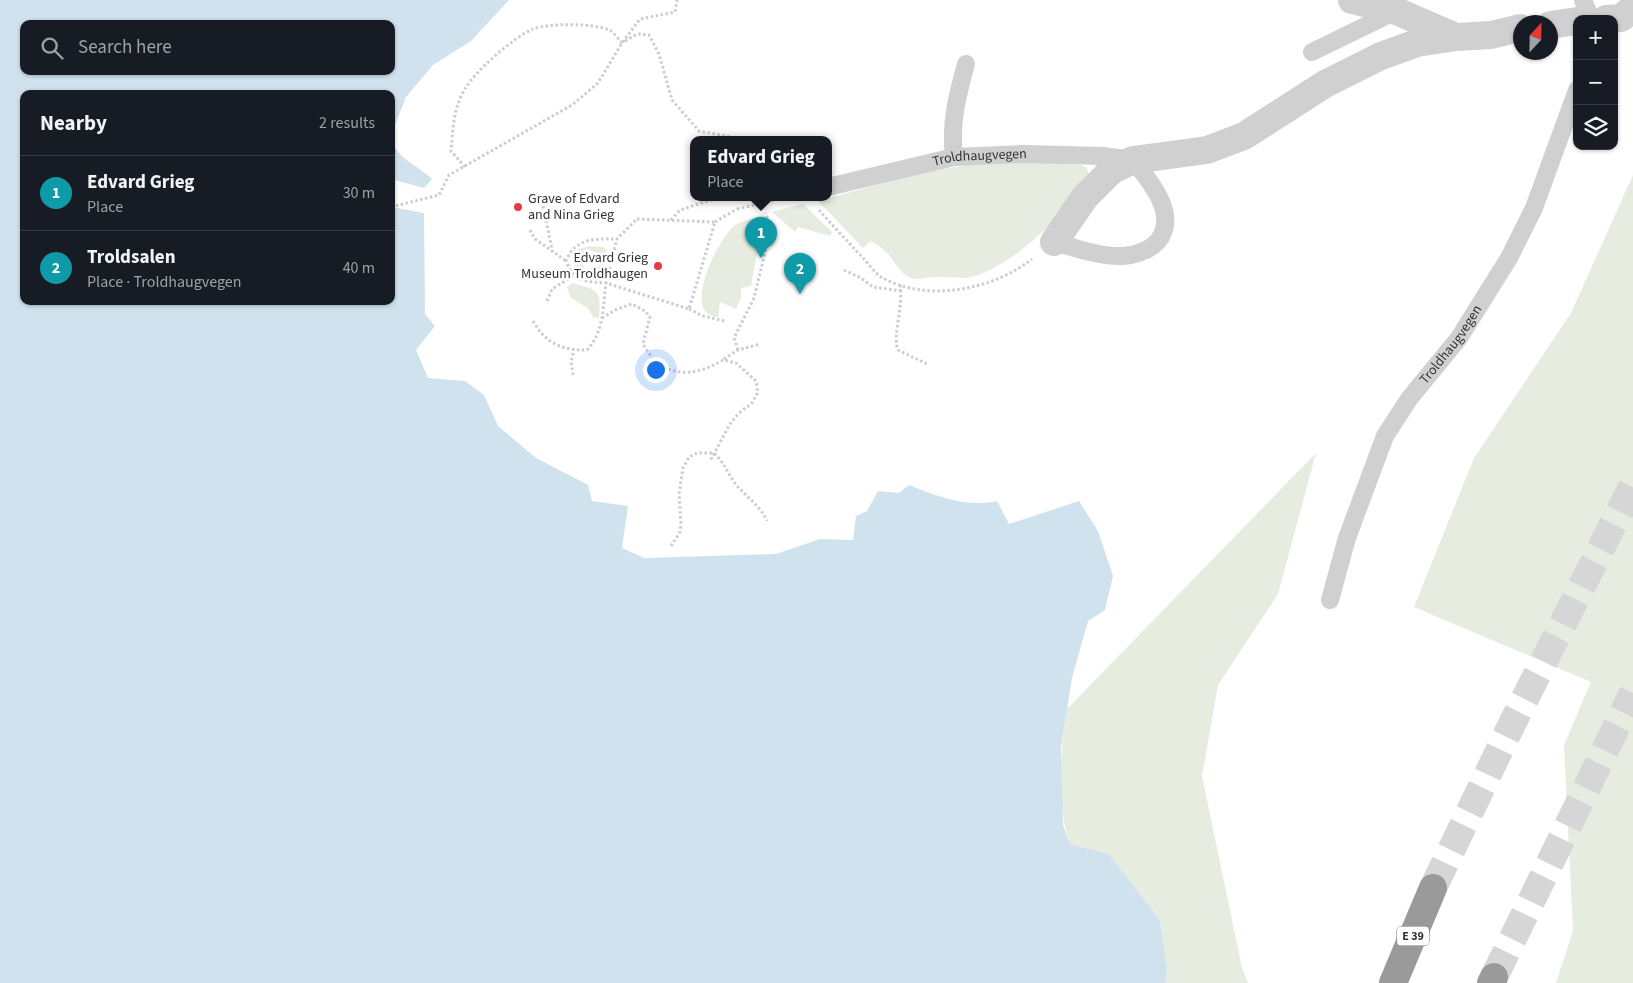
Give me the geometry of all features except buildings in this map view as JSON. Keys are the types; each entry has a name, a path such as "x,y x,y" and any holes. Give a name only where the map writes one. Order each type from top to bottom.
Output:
{"highway":[{"name":"E 39","path":"1392,983 1434,888"}],"street":[{"name":"Troldhaugvegen","path":"1352,0 1396,11 1456,37"},
{"path":"1558,24 1573,22"},
{"name":"Troldhaugvegen","path":"1054,242 1085,197 1112,170 1133,160 1207,150 1244,136 1325,84 1381,56 1418,43 1456,37 1492,35 1513,30"}],"lane":[{"path":"1583,0 1589,15"},
{"path":"1312,52 1396,11"},
{"path":"954,157 952,124 955,104 966,64"},
{"name":"Troldhaugvegen","path":"1330,600 1347,538 1384,436 1409,399 1459,338 1509,258 1534,208 1573,101"},
{"name":"Troldhaugvegen","path":"832,186 954,157 1024,154 1103,156 1133,160"},
{"path":"1054,242 1100,254 1122,256 1140,253 1155,245 1164,233 1166,219 1160,200 1149,180 1133,160"}],"path":[{"path":"395,206 439,195 449,175 572,105 598,83 622,43 640,19 676,12 677,0"},
{"path":"465,167 451,152 455,110 464,89 478,71 495,55 533,29 559,25 610,30 622,43"},
{"path":"622,43 638,34 649,35 659,54 672,100 699,131 718,136"},
{"path":"542,201 554,254"},
{"path":"672,220 680,210 708,201"},
{"path":"534,321 545,339 574,350 587,350 594,342 602,318 606,283 617,239 637,219 715,222 738,209 772,201"},
{"path":"813,204 880,276 900,285 929,290 956,290 986,284 1023,266 1054,242"},
{"path":"738,350 734,338 754,298 771,225 765,212"},
{"path":"689,309 715,222"},
{"path":"530,230 535,239 566,261 574,276 587,281 606,283 689,309 703,316 725,320"},
{"path":"566,261 570,251 579,242 592,239 617,239"},
{"path":"844,270 861,278 873,287 902,291"},
{"path":"547,301 552,289 574,276"},
{"path":"900,285 902,291 900,318 895,343 898,350 927,364"},
{"path":"602,318 617,309 632,304 645,311 650,317 643,344 650,358 669,370 686,373 706,370 738,350 760,344"},
{"path":"573,375 571,362 574,350"},
{"path":"710,462 730,424 739,413 752,403 758,392 756,381 745,370 736,363 723,360"},
{"path":"671,546 680,532 679,494 683,468 689,457 697,453 714,453 724,463 734,482 764,513 768,521"}],"shaded area":[{"path":"1035,162 1082,165 1087,168 1089,176 1068,205 1040,235 1024,248 1008,260 991,269 975,276 960,278 911,278 901,271 889,255 878,245 870,241 863,248 818,201 832,201 832,197 923,172 975,164"},
{"path":"1633,175 1633,983 1556,983 1573,931 1564,745 1591,682 1414,607 1474,458 1571,313"},
{"path":"803,204 832,232 830,236 798,227 795,232 772,212"},
{"path":"764,215 751,286 741,288 741,298 736,309 720,302 718,317 707,313 702,303 702,290 706,274 720,244 737,224"},
{"path":"589,246 603,247 607,250 604,266 598,276 595,278 578,271 575,266 574,255 577,250","holes":["588,250 598,253 601,259 599,266 591,271 585,269 581,260 583,254"]},
{"path":"573,283 594,290 597,293 600,302 599,318 593,317 588,308 571,298 567,287"},
{"path":"1316,453 1278,594 1218,685 1202,776 1242,968 1248,983 1166,983 1167,968 1160,920 1109,854 1070,844 1061,794 1061,760 1067,709"}],"water":[{"path":"0,0 509,0 471,41 433,65 406,97 395,125 395,90 20,90 20,305 395,305 395,208 424,213 425,314 435,326 416,350 428,378 465,381 484,395 498,426 536,458 588,485 592,501 628,506 622,548 644,558 776,554 820,539 853,540 856,516 867,511 878,491 899,493 909,485 952,500 975,503 997,501 1009,524 1079,501 1098,531 1113,576 1105,610 1088,621 1072,678 1061,748 1063,825 1070,844 1109,854 1160,920 1167,968 1166,983 0,983"},
{"path":"395,147 404,158 432,179 424,188 395,180"}],"tunnel":[{"path":"1433,888 1511,726 1633,485"},
{"path":"1494,977 1633,693"}],"place":[{"name":"Grave of Edvard and Nina Grieg","path":"518,207"},
{"name":"Edvard Grieg","path":"761,258"},
{"name":"Edvard Grieg Museum Troldhaugen","path":"658,266"},
{"name":"Troldsalen","path":"800,294"}]}
